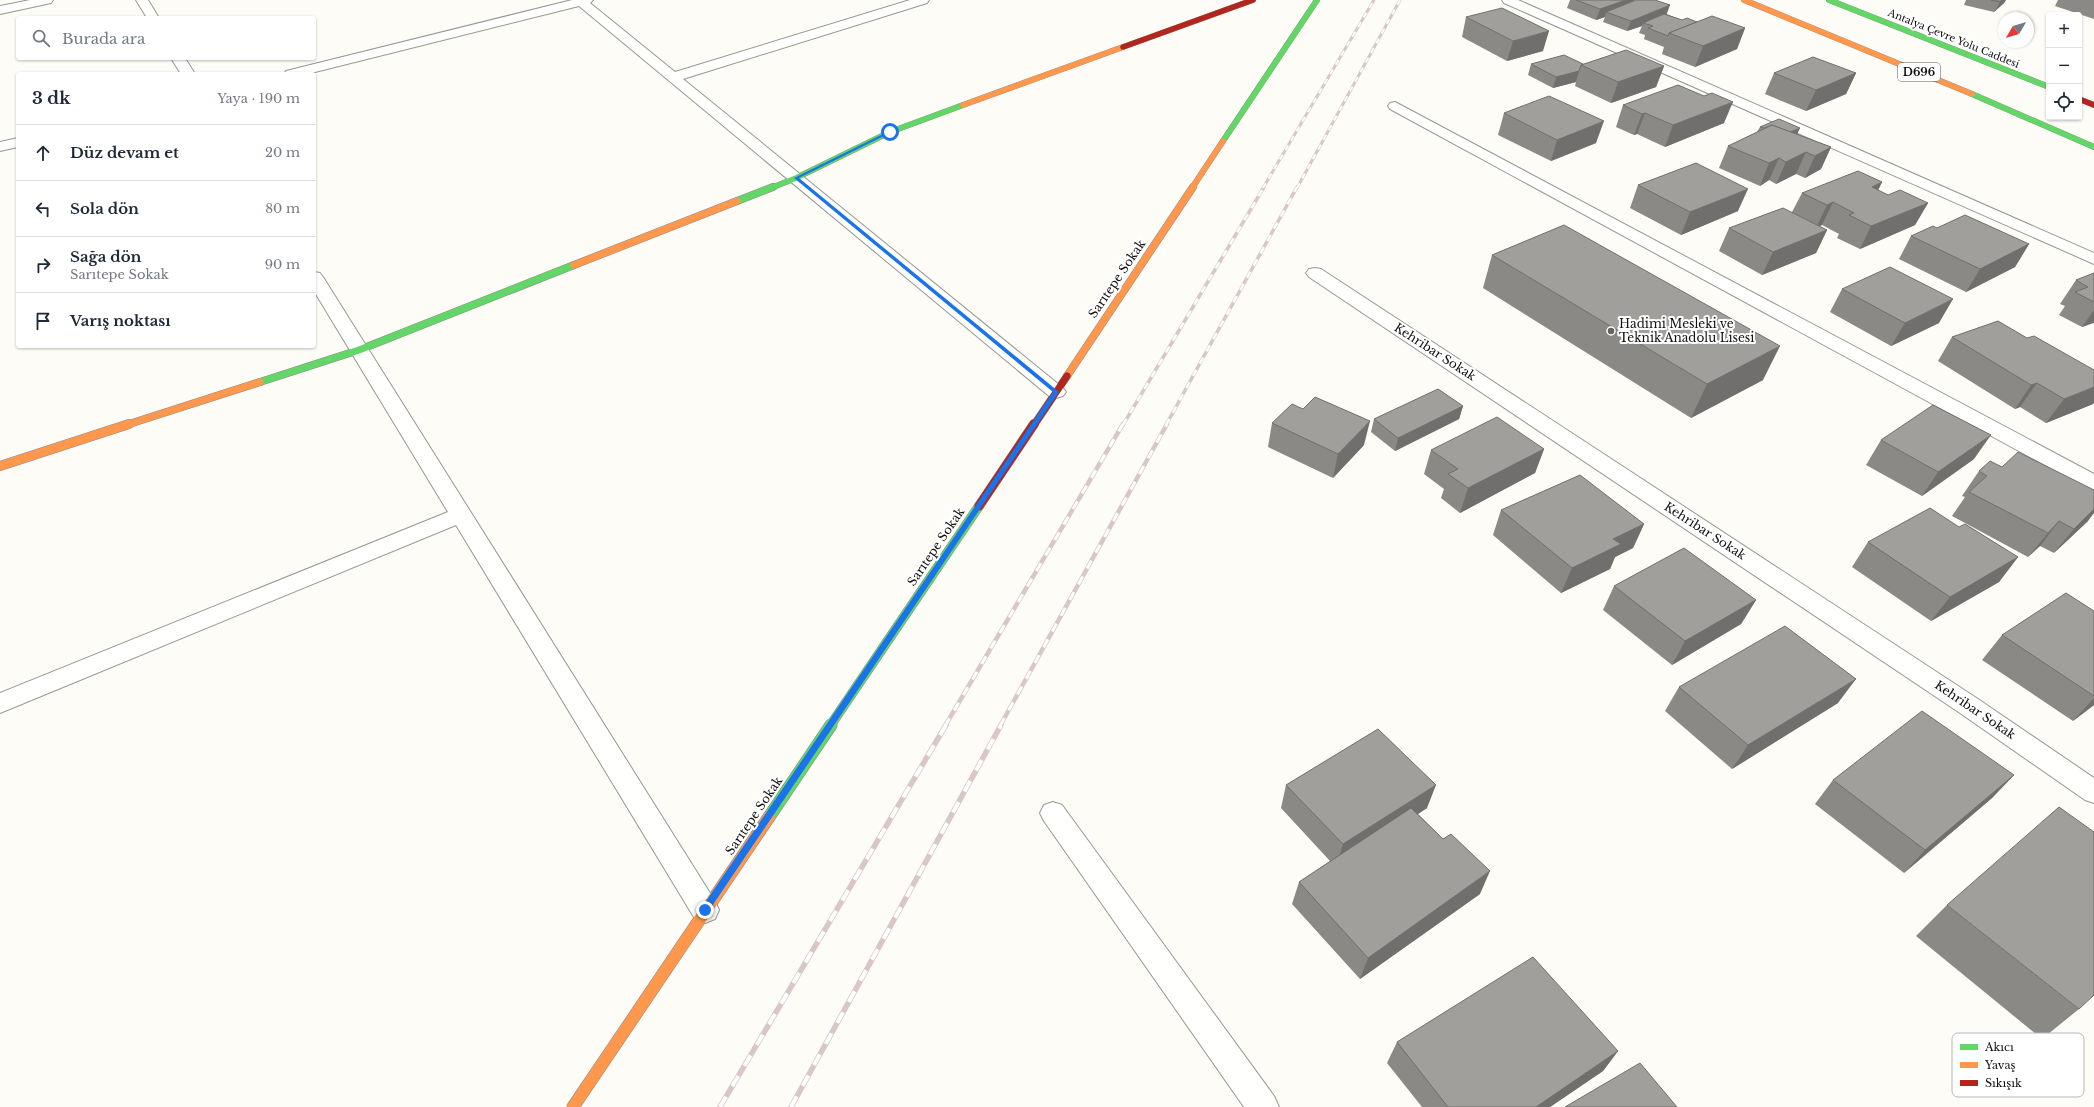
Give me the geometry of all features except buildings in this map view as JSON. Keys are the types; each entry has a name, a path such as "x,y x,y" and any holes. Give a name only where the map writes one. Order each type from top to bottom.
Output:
{"main road":[{"path":"0,466 359,350 796,178 890,132 1254,0"},
{"name":"Sarıtepe Sokak","path":"573,1107 1056,392 1317,0"},
{"name":"D696","path":"1744,0 1904,65 2094,147"},
{"name":"Antalya Çevre Yolu Caddesi","path":"1829,0 2046,86"},
{"path":"2082,100 2094,105"}],"street":[{"path":"0,10 47,0"},
{"path":"142,0 152,16"},
{"path":"674,78 923,0"},
{"path":"1508,0 2094,259"},
{"path":"299,72 582,1 1056,392"},
{"path":"179,60 187,72"},
{"path":"1396,106 2094,483"},
{"path":"0,147 16,143"},
{"name":"Kehribar Sokak","path":"1315,273 1956,697 2094,792"},
{"path":"316,280 705,910"},
{"path":"0,703 461,515"},
{"path":"1053,813 1263,1107"}],"railway":[{"path":"1263,188 1374,0"},
{"path":"1297,188 1400,0"},
{"path":"1123,425 1264,187"},
{"path":"1166,425 1297,187"},
{"path":"945,726 1123,424"},
{"path":"1000,726 1167,424"},
{"path":"720,1107 946,725"},
{"path":"791,1107 1001,725"}],"traffic: fast":[{"path":"1223,141 1317,0"},
{"path":"1829,0 2046,86"},
{"path":"1972,94 2094,147"},
{"path":"737,201 796,178 890,132 963,105"},
{"path":"260,382 359,350 574,265"},
{"path":"769,817 979,506"}],"traffic: slow":[{"path":"1744,0 1972,94"},
{"path":"963,105 1123,47"},
{"path":"1067,376 1223,141"},
{"path":"574,265 737,201"},
{"path":"0,466 260,382"},
{"path":"573,1107 769,817"}],"traffic: jam":[{"path":"1123,47 1253,0"},
{"path":"2082,100 2094,105"},
{"path":"979,506 1067,376"}],"place":[{"name":"Hadimi Mesleki ve Teknik Anadolu Lisesi","path":"1611,331"}],"route":[{"path":"705,910 1056,392 796,178 890,132"}]}
